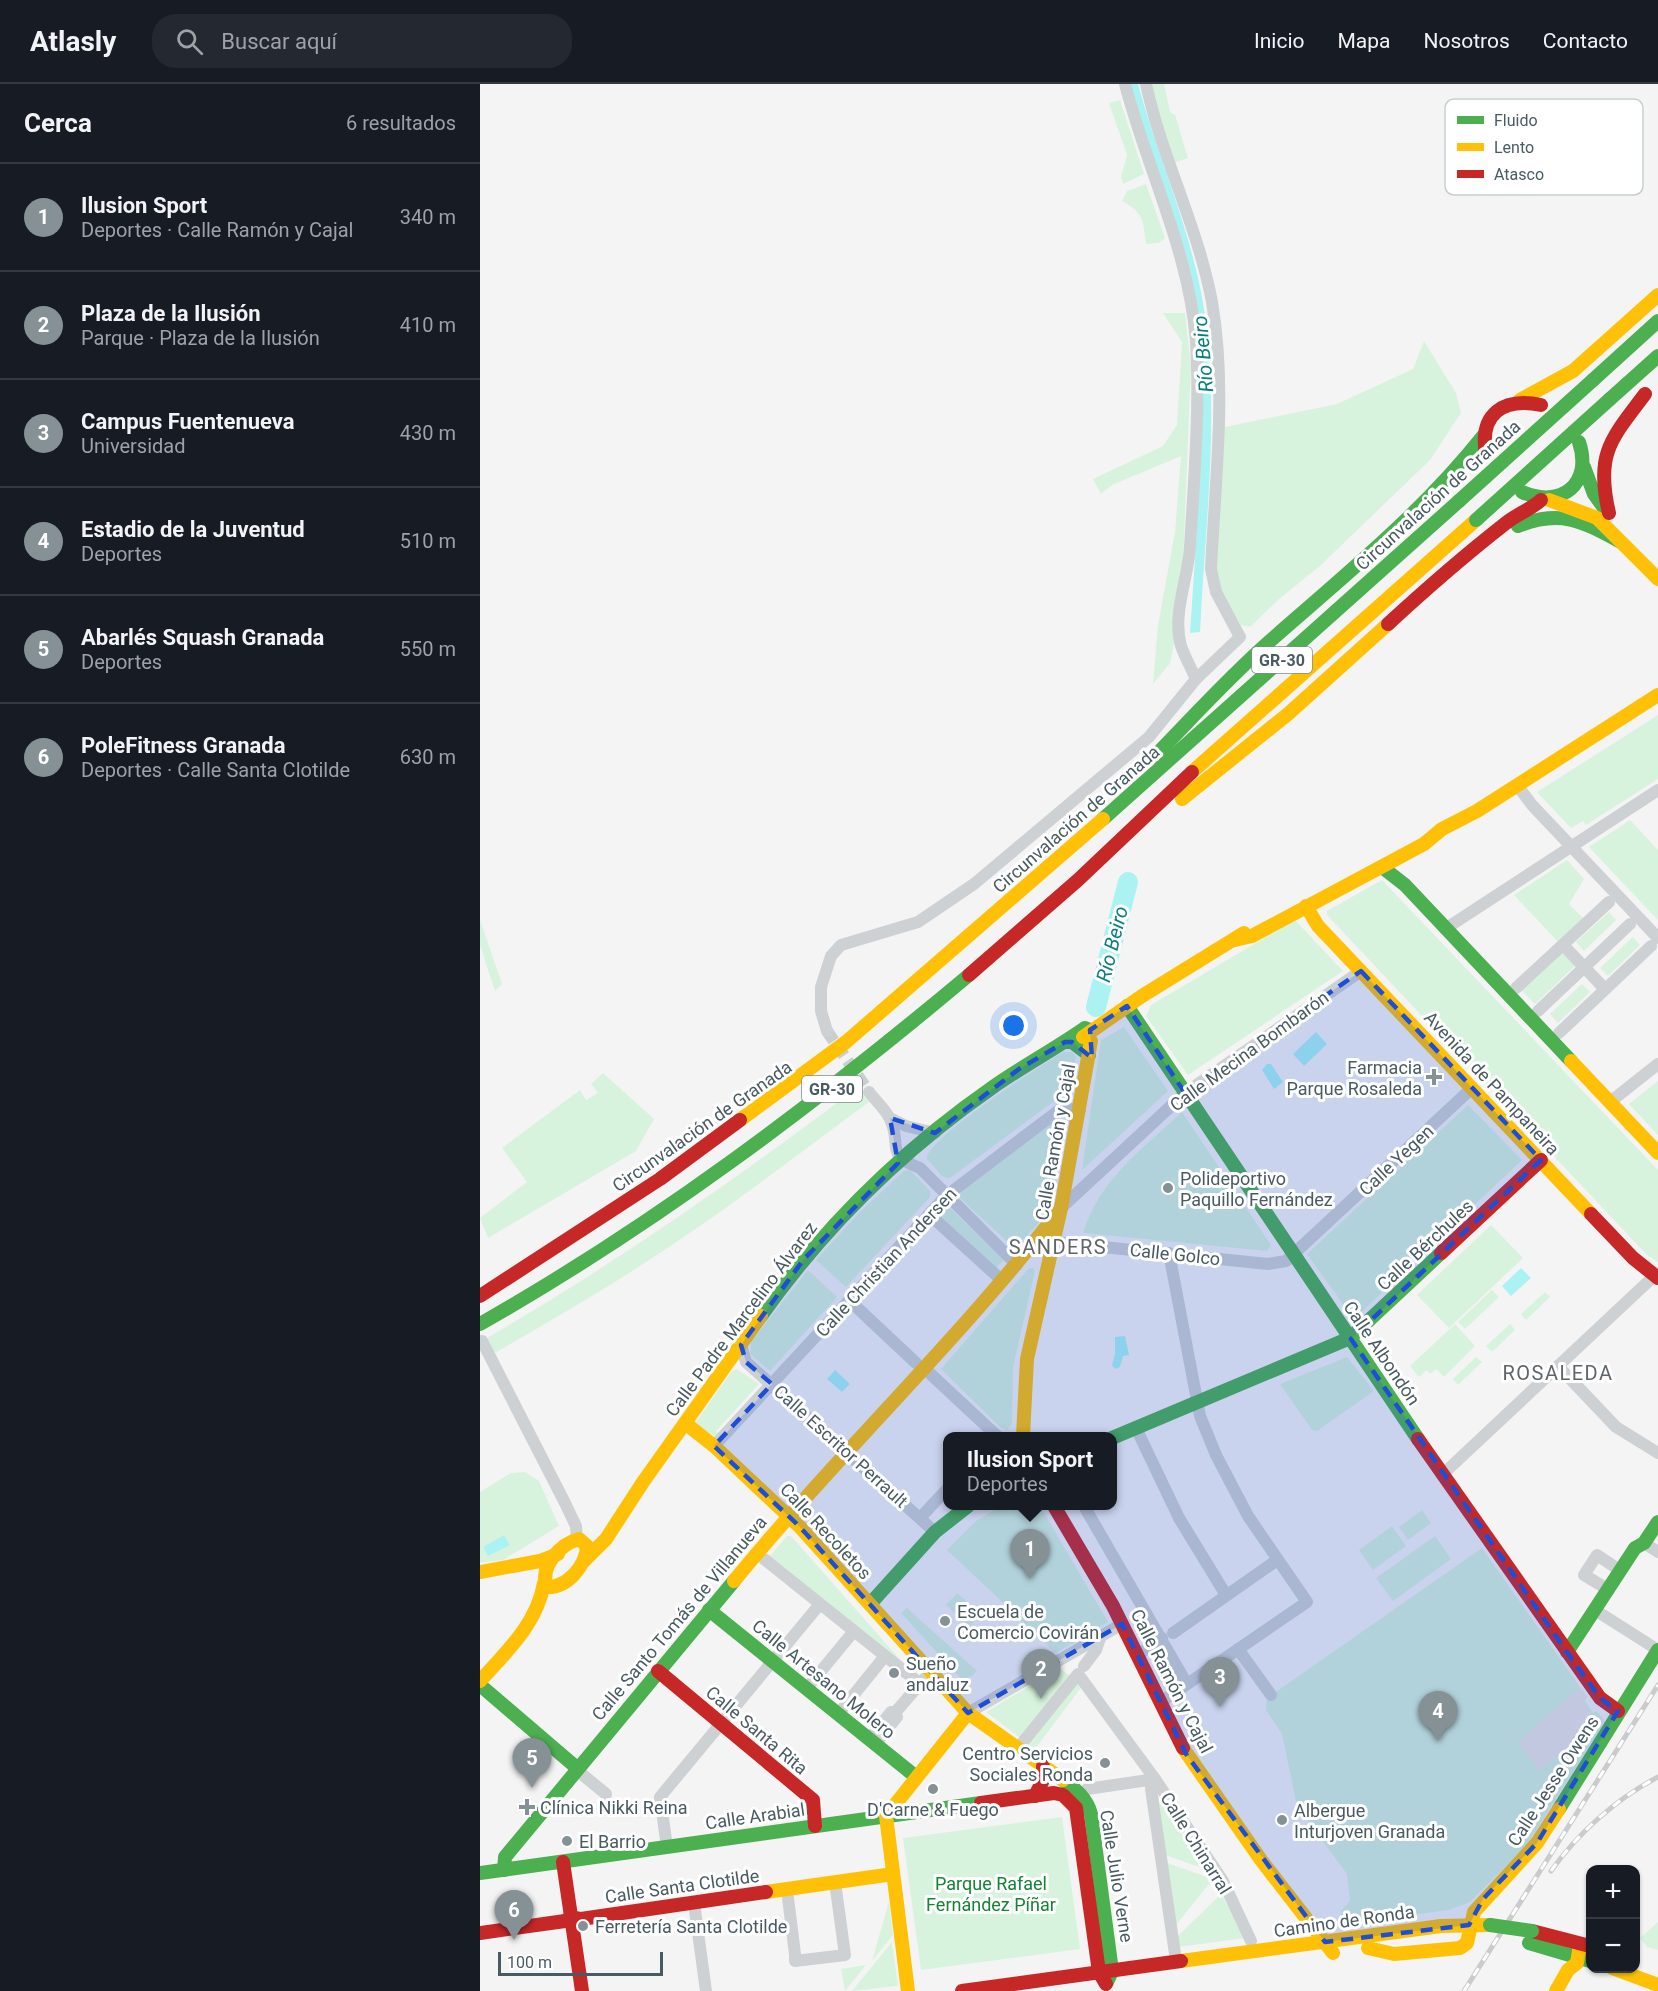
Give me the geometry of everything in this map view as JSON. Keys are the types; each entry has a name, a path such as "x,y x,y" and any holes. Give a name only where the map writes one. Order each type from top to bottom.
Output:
{"main road":[{"path":"1104,819 1122,789 1267,644 1387,540 1456,473 1483,436 1492,415 1573,371 1658,295"},
{"name":"Circunvalación de Granada","path":"480,1296 660,1179 803,1076 897,999 1104,819 1658,321"},
{"name":"GR-30","path":"480,1324 533,1295 664,1212 807,1109 987,960 1182,781 1658,356"},
{"path":"1134,827 1167,811 1272,727 1469,552 1510,519 1571,488 1585,463 1614,423 1658,383"},
{"path":"1608,513 1601,487 1601,466 1615,435 1645,394"},
{"path":"1520,400 1541,405"},
{"path":"1483,436 1486,454"},
{"path":"1579,442 1594,494 1608,513 1658,562"},
{"path":"1522,492 1597,518 1658,579"},
{"path":"1469,552 1521,524 1549,516 1565,516 1587,523 1618,541"},
{"name":"Calle Padre Marcelino Álvarez","path":"1235,940 1252,936 1424,844 1442,829 1517,785 1658,695"},
{"name":"Calle Padre Marcelino Álvarez","path":"544,1582 552,1588 561,1585 606,1539 685,1423 804,1259 919,1144 1019,1069 1068,1042 1084,1028 1090,1030 1235,940 1263,918 1415,835 1442,829"},
{"path":"1397,859 1397,878"},
{"path":"1306,906 1311,897 1327,888 1338,876 1354,872 1370,864 1382,867 1397,878 1658,1153"},
{"name":"Avenida de Pampaneira","path":"1306,906 1318,926 1633,1258 1656,1277"},
{"name":"Calle Albondón","path":"1127,1006 1442,1475 1600,1698 1618,1711"},
{"name":"Calle Ramón y Cajal","path":"1023,1432 1027,1359 1054,1242 1080,1110 1089,1055 1090,1030"},
{"path":"1068,1042 1089,1055"},
{"name":"Calle Bérchules","path":"1117,1436 1350,1338 1540,1160"},
{"name":"Calle Santo Tomás de Villanueva","path":"504,1870 505,1857 580,1772 658,1671 788,1515 847,1451 920,1365 1017,1265 1061,1208"},
{"path":"1039,1236 1054,1242"},
{"path":"1017,1265 1034,1257 1050,1259"},
{"name":"Calle Recoletos","path":"685,1423 714,1446 788,1515 968,1713 1043,1766 1082,1789"},
{"path":"870,1604 935,1532 963,1510"},
{"name":"Calle Ramón y Cajal","path":"1056,1510 1122,1624 1186,1754 1261,1860 1329,1947"},
{"path":"1567,1652 1635,1548 1644,1543 1658,1522"},
{"path":"580,1772 480,1683 534,1618 542,1602 546,1569 558,1554 568,1543 592,1540 611,1530"},
{"path":"579,1540 588,1548 584,1561"},
{"path":"480,1572 508,1568 558,1554"},
{"path":"508,1568 544,1582"},
{"name":"Calle Artesano Molero","path":"709,1610 915,1776"},
{"name":"Calle Jesse Owens","path":"1469,1931 1474,1912 1483,1899 1537,1843 1658,1650"},
{"name":"Calle Santa Rita","path":"658,1671 813,1800 815,1826"},
{"path":"908,1991 886,1816 915,1776 968,1713"},
{"path":"1035,1796 1043,1780 1043,1766"},
{"name":"Calle Julio Verne","path":"1082,1789 1091,1814 1105,1979"},
{"name":"Calle Arabial","path":"480,1873 1035,1796 1063,1795"},
{"name":"Calle Julio Verne","path":"1063,1795 1072,1801 1078,1816 1105,1979"},
{"path":"564,1862 582,1991"},
{"name":"Calle Santa Clotilde","path":"480,1933 565,1921 571,1917 581,1920 892,1874"},
{"name":"Camino de Ronda","path":"1329,1947 1368,1948 1469,1931"},
{"name":"Camino de Ronda","path":"962,1991 1105,1979 1329,1947 1469,1931 1489,1931 1585,1944 1580,1957 1531,1937"},
{"path":"1556,1991 1568,1970 1565,1963 1580,1957"},
{"path":"1640,1964 1658,1971"},
{"path":"1626,1973 1658,1985"},
{"name":"Camino de Ronda","path":"1056,1991 1105,1979"}],"street":[{"path":"1125,84 1188,290 1196,340 1195,455 1189,553 1179,604 1181,644 1196,679"},
{"path":"827,1031 820,1011 821,987 831,956 842,945 918,922 974,884 1149,737 1196,679 1240,637 1216,592 1211,569 1219,405 1212,302 1204,268 1146,84"},
{"path":"1517,785 1654,942 1559,1033"},
{"path":"1445,928 1658,790"},
{"path":"1516,988 1609,902"},
{"path":"1538,1011 1630,924"},
{"path":"1563,945 1605,989"},
{"name":"Calle Mecina Bombarón","path":"1061,1208 1185,1093 1361,971"},
{"path":"1610,1102 1658,1064"},
{"name":"Calle Yegen","path":"1294,1256 1472,1088"},
{"path":"869,1092 890,1119 897,1155 901,1160 920,1168 1017,1265"},
{"name":"Calle Christian Andersen","path":"714,1446 946,1196 1062,1108 1080,1110"},
{"path":"890,1119 906,1126 935,1133"},
{"path":"919,1144 920,1168"},
{"path":"931,1216 997,1276"},
{"name":"Calle Golco","path":"1054,1242 1268,1264 1286,1261 1294,1256"},
{"path":"1161,1702 1307,1602 1270,1550 1233,1488 1204,1426 1197,1403 1169,1253"},
{"path":"1442,1475 1656,1277"},
{"path":"851,1302 992,1432"},
{"path":"482,1341 564,1501 576,1526 579,1540"},
{"path":"730,1360 746,1362 741,1345"},
{"name":"Calle Escritor Perrault","path":"746,1362 935,1532"},
{"path":"1558,1366 1616,1427 1658,1453"},
{"path":"1136,1428 1179,1518 1226,1595"},
{"path":"920,1518 943,1493"},
{"name":"Calle Ramón y Cajal","path":"1087,1510 1167,1636 1187,1684"},
{"path":"1644,1543 1658,1552"},
{"path":"1609,1590 1584,1575 1597,1555 1621,1571"},
{"path":"764,1559 919,1683"},
{"path":"1138,1655 1273,1563"},
{"path":"667,1847 660,1797 820,1604"},
{"path":"1595,1610 1658,1650"},
{"path":"968,1713 1122,1624"},
{"path":"812,1682 854,1630"},
{"path":"1075,1650 1084,1666 1096,1650 1101,1635"},
{"path":"1238,1649 1271,1695"},
{"path":"843,1708 885,1656"},
{"path":"877,1735 897,1717 894,1714 919,1683 931,1674"},
{"name":"Calle Chinarral","path":"1023,1743 1078,1674 1155,1779 1223,1881 1251,1941"},
{"path":"580,1772 606,1794"},
{"path":"1082,1789 1155,1779"},
{"name":"Calle Chinarral","path":"1155,1779 1151,1789 1175,1954"},
{"path":"789,1898 795,1962 845,1955 835,1882"},
{"path":"694,1903 706,1991"}],"highlighted area":[{"path":"1361,971 1541,1160 1351,1339 1600,1698 1618,1711 1537,1843 1483,1899 1469,1925 1325,1942 1186,1754 1122,1624 968,1713 951,1697 800,1527 714,1446 772,1384 746,1362 741,1345 804,1259 898,1163 890,1118 935,1133 1019,1069 1065,1042 1072,1042 1092,1058 1090,1030 1127,1006 1185,1093"}],"green space":[{"path":"1149,84 1164,84 1170,112 1175,115 1188,158 1173,163"},
{"path":"1120,100 1144,174 1123,184 1121,177 1127,155 1109,103"},
{"path":"1146,184 1165,238 1159,243 1146,244 1141,218 1135,210 1122,201 1127,191"},
{"path":"1163,313 1185,313 1191,367 1183,563 1174,608 1174,644 1170,663 1153,684 1158,625 1175,532 1181,456 1112,485 1101,494 1093,479 1163,446 1177,425 1182,342"},
{"path":"1424,341 1456,393 1461,413 1430,460 1321,565 1278,600 1250,627 1241,625 1220,591 1214,571 1220,428 1337,404 1413,369"},
{"path":"1658,715 1658,779 1586,825 1583,821 1571,828 1537,792"},
{"path":"1630,820 1658,850 1658,920 1589,847"},
{"path":"1567,860 1584,879 1569,904 1585,920 1560,944 1514,895"},
{"path":"1382,880 1658,1170 1658,1262 1646,1254 1327,915 1327,911"},
{"path":"1609,912 1616,920 1584,951 1576,942"},
{"path":"480,920 502,984 495,991 480,945"},
{"path":"1295,920 1343,971 1188,1075 1146,1016 1151,1005"},
{"path":"1633,937 1640,945 1608,976 1600,968"},
{"path":"1560,951 1575,966 1535,1004 1520,989"},
{"path":"1582,984 1590,992 1558,1023 1550,1014"},
{"path":"1124,1027 1168,1091 1082,1170 1101,1040"},
{"path":"1063,1052 1072,1052 1076,1056 1072,1086 950,1178 943,1177 927,1159 932,1149 945,1135 987,1103"},
{"path":"603,1073 654,1119 636,1151 488,1238 480,1218 527,1182 502,1148 580,1090 586,1100 598,1093 591,1084"},
{"path":"1658,1081 1658,1135 1629,1104"},
{"path":"857,1088 869,1102 743,1195 623,1277 491,1355 485,1339 581,1281 675,1219 767,1155"},
{"path":"1468,1105 1522,1160 1354,1319 1307,1254"},
{"name":"Polideportivo Paquillo Fernández","path":"1182,1112 1271,1245 1267,1251 1083,1233 1091,1213 1111,1180"},
{"path":"1052,1123 1060,1125 1063,1133 1050,1207 1046,1215 1018,1245 1012,1246 960,1198 961,1192"},
{"path":"910,1170 930,1191 930,1197 846,1287 816,1260 860,1212 904,1171"},
{"path":"949,1207 1004,1260 995,1269 938,1214"},
{"path":"1491,1225 1523,1258 1449,1328 1417,1295"},
{"path":"1029,1268 1035,1271 1013,1367 1012,1424 1007,1430 1000,1427 941,1369"},
{"path":"808,1270 837,1297 770,1371 750,1354 751,1342"},
{"path":"1492,1290 1499,1297 1465,1329 1458,1322"},
{"path":"1545,1292 1550,1297 1526,1320 1521,1314"},
{"path":"1455,1324 1475,1346 1444,1377 1436,1369 1430,1374 1427,1370 1419,1377 1410,1366"},
{"path":"1510,1324 1515,1330 1492,1352 1486,1346"},
{"path":"1347,1357 1374,1391 1317,1431 1312,1430 1280,1384"},
{"path":"1476,1357 1482,1362 1458,1385 1453,1379"},
{"path":"737,1369 759,1384 716,1431 719,1434 716,1437 694,1424 732,1371"},
{"path":"525,1472 539,1481 559,1526 503,1560 480,1563 480,1492 511,1473"},
{"path":"994,1510 1042,1510 1108,1622 1056,1653 947,1550 976,1521"},
{"path":"1422,1510 1431,1523 1408,1540 1399,1527"},
{"path":"1392,1526 1406,1546 1373,1570 1359,1550"},
{"path":"787,1536 791,1536 912,1673 769,1557"},
{"path":"1435,1536 1451,1559 1393,1601 1376,1578"},
{"path":"1482,1548 1587,1697 1585,1701 1593,1713 1597,1711 1605,1722 1525,1847 1470,1902 1449,1910 1341,1924 1341,1911 1350,1901 1347,1874 1297,1806 1282,1734 1266,1710 1267,1698"},
{"path":"957,1593 981,1614 970,1626 946,1605"},
{"path":"907,1608 977,1671 965,1683 901,1613"},
{"path":"1059,1668 1083,1685 1035,1749 986,1712"},
{"path":"1157,1795 1205,1869 1165,1855"},
{"name":"Parque Rafael Fernández Píñar","path":"1062,1817 1080,1949 921,1970 903,1838"},
{"path":"1167,1863 1213,1879 1176,1925"},
{"path":"1221,1894 1246,1938 1178,1947 1177,1937"},
{"path":"889,1901 893,1935 872,1961"},
{"path":"1658,1922 1658,1950 1647,1947 1640,1938"},
{"path":"892,1942 898,1986 852,1991"},
{"path":"866,1965 845,1991 841,1969"}],"sand":[{"path":"1582,1689 1587,1697 1582,1701 1593,1716 1601,1716 1605,1722 1539,1770 1518,1742 1575,1691"}],"water":[{"path":"1130,84 1138,84 1180,213 1201,292 1207,333 1211,418 1210,462 1200,632 1190,633 1197,529 1200,336"},
{"path":"1316,1032 1327,1044 1304,1066 1293,1054"},
{"path":"1267,1064 1271,1064 1283,1082 1274,1089 1262,1070"},
{"path":"1521,1268 1531,1278 1511,1296 1502,1286"},
{"path":"1125,1336 1129,1355 1123,1356 1120,1367 1115,1369 1112,1365 1115,1354 1115,1337"},
{"path":"835,1370 850,1384 842,1392 827,1379"},
{"path":"504,1535 510,1545 488,1556 483,1547"}],"waterway":[{"name":"Río Beiro","path":"1096,1007 1128,882"}],"tunnel":[{"path":"827,1031 869,1092"}],"railway":[{"path":"1464,1991 1658,1685"},
{"path":"1551,1871 1573,1843 1599,1818 1627,1796 1658,1777"}],"traffic: fast":[{"path":"1593,380 1658,321"},
{"path":"1610,399 1658,356"},
{"path":"1459,501 1593,380"},
{"path":"1476,520 1610,399"},
{"path":"1154,757 1255,655 1408,518 1483,436"},
{"path":"1522,492 1549,497 1561,495 1570,489 1577,481 1581,470 1582,457 1579,442"},
{"path":"1584,467 1594,494 1607,512"},
{"path":"1103,819 1459,501"},
{"path":"1518,526 1546,518 1559,518 1582,523 1619,541"},
{"path":"1382,867 1405,885 1571,1061"},
{"path":"480,1324 609,1245 733,1160 852,1070 969,975"},
{"path":"1127,1006 1418,1439"},
{"path":"761,1316 811,1251 867,1191 928,1136 993,1087 1085,1028 1090,1030"},
{"path":"1065,1042 1072,1042 1089,1055"},
{"path":"1117,1436 1350,1338 1441,1253"},
{"path":"870,1604 935,1532 963,1510"},
{"path":"1567,1652 1635,1548 1644,1543 1658,1522"},
{"path":"504,1870 505,1857 734,1581"},
{"path":"709,1610 915,1776"},
{"path":"1559,1809 1658,1650"},
{"path":"480,1685 577,1768"},
{"path":"1063,1780 1080,1795 1091,1814 1112,1971 1107,1982"},
{"path":"480,1873 981,1803"},
{"path":"1490,1925 1532,1931"},
{"path":"1529,1943 1586,1960"}],"traffic: slow":[{"path":"1520,400 1573,371 1658,295"},
{"path":"1549,500 1597,518 1658,579"},
{"path":"1192,772 1476,520"},
{"path":"1182,799 1288,714 1388,624"},
{"path":"1235,940 1252,936 1424,844 1442,829 1477,811 1658,695"},
{"path":"740,1120 846,1042 1103,819"},
{"path":"1306,906 1318,926 1591,1214"},
{"path":"1083,1037 1142,996 1244,933"},
{"path":"1023,1432 1027,1359 1061,1208 1091,1041"},
{"path":"1571,1061 1658,1153"},
{"path":"734,1581 815,1487 982,1304 1061,1208"},
{"path":"584,1561 606,1539 643,1482 761,1316"},
{"path":"685,1423 714,1446 800,1527 968,1713 1063,1780"},
{"path":"579,1539 587,1546 579,1568 562,1584 547,1587 546,1572 553,1557 565,1546 579,1539"},
{"path":"480,1572 540,1561 558,1554"},
{"path":"480,1681 528,1624 544,1583"},
{"path":"908,1991 886,1816 968,1713"},
{"path":"1183,1748 1261,1860 1333,1953"},
{"path":"1368,1948 1394,1954 1460,1948 1467,1943 1474,1912 1537,1843 1559,1809"},
{"path":"766,1892 893,1874"},
{"path":"1181,1961 1441,1926 1490,1925"},
{"path":"1556,1991 1568,1970 1577,1963 1580,1945"},
{"path":"1626,1973 1658,1985"}],"traffic: jam":[{"path":"1609,513 1605,493 1605,461 1615,436 1645,394"},
{"path":"1486,454 1486,428 1490,419 1497,412 1505,406 1515,404 1541,405"},
{"path":"1388,624 1491,535 1541,500"},
{"path":"969,975 1078,880 1192,772"},
{"path":"480,1296 660,1179 740,1120"},
{"path":"1441,1253 1541,1160"},
{"path":"1591,1214 1633,1258 1658,1278"},
{"path":"1418,1439 1600,1698 1618,1711"},
{"path":"1056,1510 1113,1606 1183,1748"},
{"path":"658,1671 813,1800 815,1826"},
{"path":"1035,1796 1043,1780 1043,1766"},
{"path":"981,1803 1054,1793 1063,1795 1076,1808 1099,1972 1106,1984"},
{"path":"563,1862 582,1991"},
{"path":"480,1933 565,1921 571,1917 581,1919 766,1892"},
{"path":"1532,1931 1586,1945"},
{"path":"962,1991 1181,1961"}],"place":[{"name":"Farmacia Parque Rosaleda","path":"1434,1077"},
{"name":"Polideportivo Paquillo Fernández","path":"1168,1188"},
{"name":"Ilusion Sport","path":"1030,1579"},
{"name":"Escuela de Comercio Covirán","path":"945,1621"},
{"name":"Sueño andaluz","path":"894,1673"},
{"name":"Plaza de la Ilusión","path":"1041,1699"},
{"name":"Campus Fuentenueva","path":"1220,1707"},
{"name":"Estadio de la Juventud","path":"1438,1741"},
{"name":"Centro Servicios Sociales Ronda","path":"1105,1763"},
{"name":"Abarlés Squash Granada","path":"532,1788"},
{"name":"D'Carne & Fuego","path":"933,1789"},
{"name":"Clínica Nikki Reina","path":"527,1807"},
{"name":"Albergue Inturjoven Granada","path":"1282,1820"},
{"name":"El Barrio","path":"567,1841"},
{"name":"Ferretería Santa Clotilde","path":"583,1926"},
{"name":"PoleFitness Granada","path":"514,1940"}],"district":[{"name":"SANDERS","path":"1058,1247"},
{"name":"ROSALEDA","path":"1558,1373"}]}
